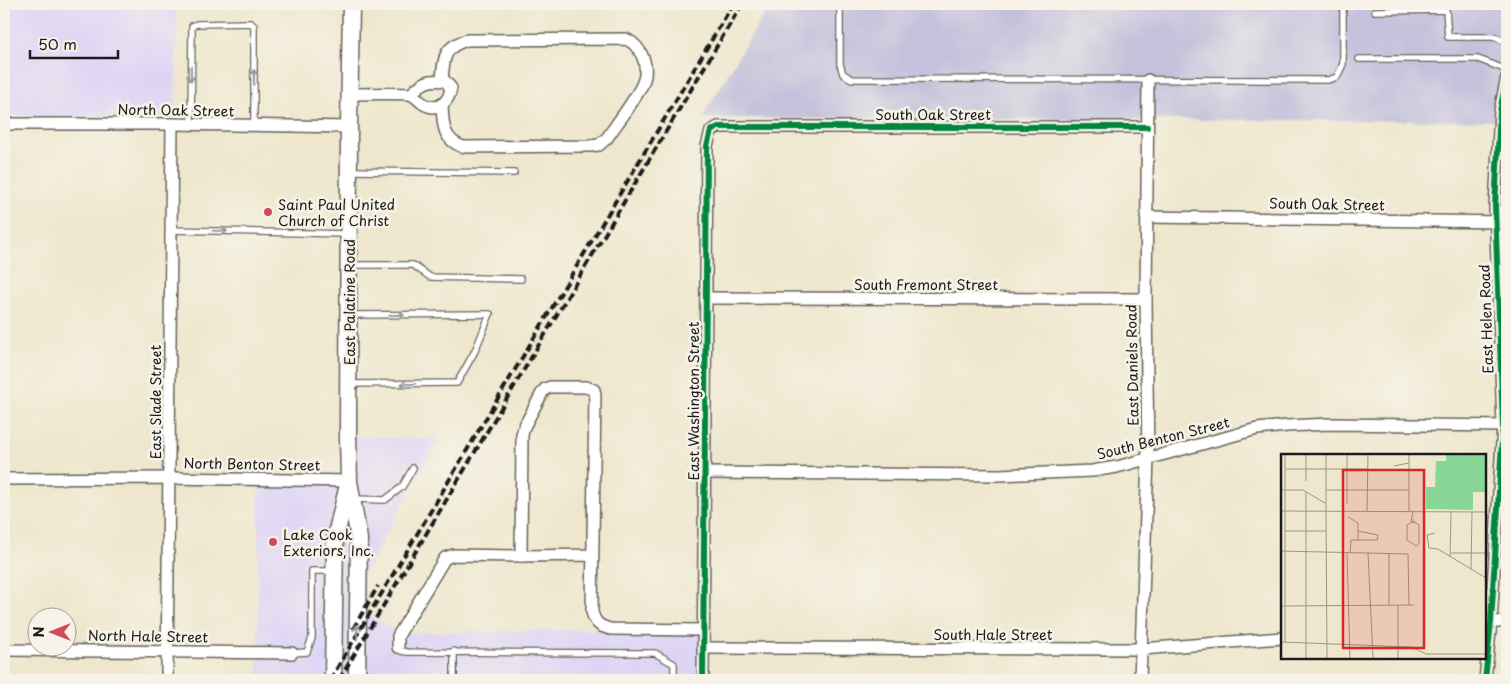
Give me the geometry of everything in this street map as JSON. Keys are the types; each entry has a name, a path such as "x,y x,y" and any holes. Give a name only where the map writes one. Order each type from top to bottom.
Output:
{"main road":[{"name":"East Palatine Road","path":"351,4 348,384 349,481 359,539 356,680"},
{"name":"East Palatine Road","path":"333,680 335,539 349,481"}],"street":[{"path":"442,80 444,56 450,47 467,40 626,39 634,43 643,54 645,68 642,84 607,138 599,145 463,147 454,143 446,133 442,104"},
{"name":"East Helen Road","path":"1485,680 1488,622 1505,426 1495,206 1500,111 1507,77"},
{"path":"349,94 411,94 425,105 434,106 445,103 450,97 451,88 445,81 434,80 423,83 411,94"},
{"name":"East Daniels Road","path":"1140,680 1148,459 1146,217 1148,80"},
{"name":"North Oak Street","path":"4,124 190,124 349,127"},
{"name":"East Slade Street","path":"167,680 172,124"},
{"name":"South Oak Street","path":"718,127 1147,127"},
{"name":"East Washington Street","path":"703,680 707,146 712,131 718,127"},
{"name":"South Oak Street","path":"1146,217 1507,222"},
{"name":"South Fremont Street","path":"706,298 1146,300"},
{"path":"521,556 522,435 524,427 545,389 550,387 586,387 594,390 592,612 594,620 600,626 610,629 703,630"},
{"name":"South Benton Street","path":"705,473 1036,474 1092,470 1148,459 1257,429 1330,424 1505,426"},
{"name":"North Benton Street","path":"4,479 169,478 349,481"},
{"path":"398,647 398,636 445,558 454,555 593,555"},
{"path":"1488,622 1507,622"},
{"name":"South Hale Street","path":"703,648 1142,649 1281,638"},
{"name":"North Hale Street","path":"4,650 292,653"}],"lane":[{"path":"840,4 840,64 843,74 852,79 1148,80 1328,80 1338,77 1343,64 1343,4"},
{"path":"1375,11 1446,10 1448,37 1496,37 1507,42"},
{"path":"190,124 192,26 197,24 251,23 254,26 254,126"},
{"path":"1359,60 1478,60 1507,70"},
{"path":"349,172 514,173"},
{"path":"171,230 349,234"},
{"path":"349,264 413,265 430,278 521,279"},
{"path":"348,315 490,314 475,351 457,383 348,384"},
{"path":"352,499 385,500 402,487 413,468"},
{"path":"292,653 307,652 312,638 312,571 334,571"},
{"path":"398,647 401,651 407,652 655,653 674,664 674,680"},
{"path":"454,651 454,680"}],"shaded area":[{"path":"4,4 177,4 175,117 4,116"},
{"path":"770,4 1507,4 1507,121 702,118"},
{"path":"348,436 439,439 349,601 397,633 610,629 703,630 703,680 258,680 258,480 349,481"}],"railway":[{"path":"330,680 733,4"},
{"path":"339,680 742,4"},
{"path":"353,629 378,586"}],"cycle path":[{"path":"1485,680 1491,622 1503,426 1495,206 1500,111 1507,77"},
{"path":"703,680 707,146 711,131 718,127 1147,127"}],"place":[{"name":"Saint Paul United Church of Christ","path":"268,212"},
{"name":"Lake Cook Exteriors, Inc.","path":"273,542"}]}
